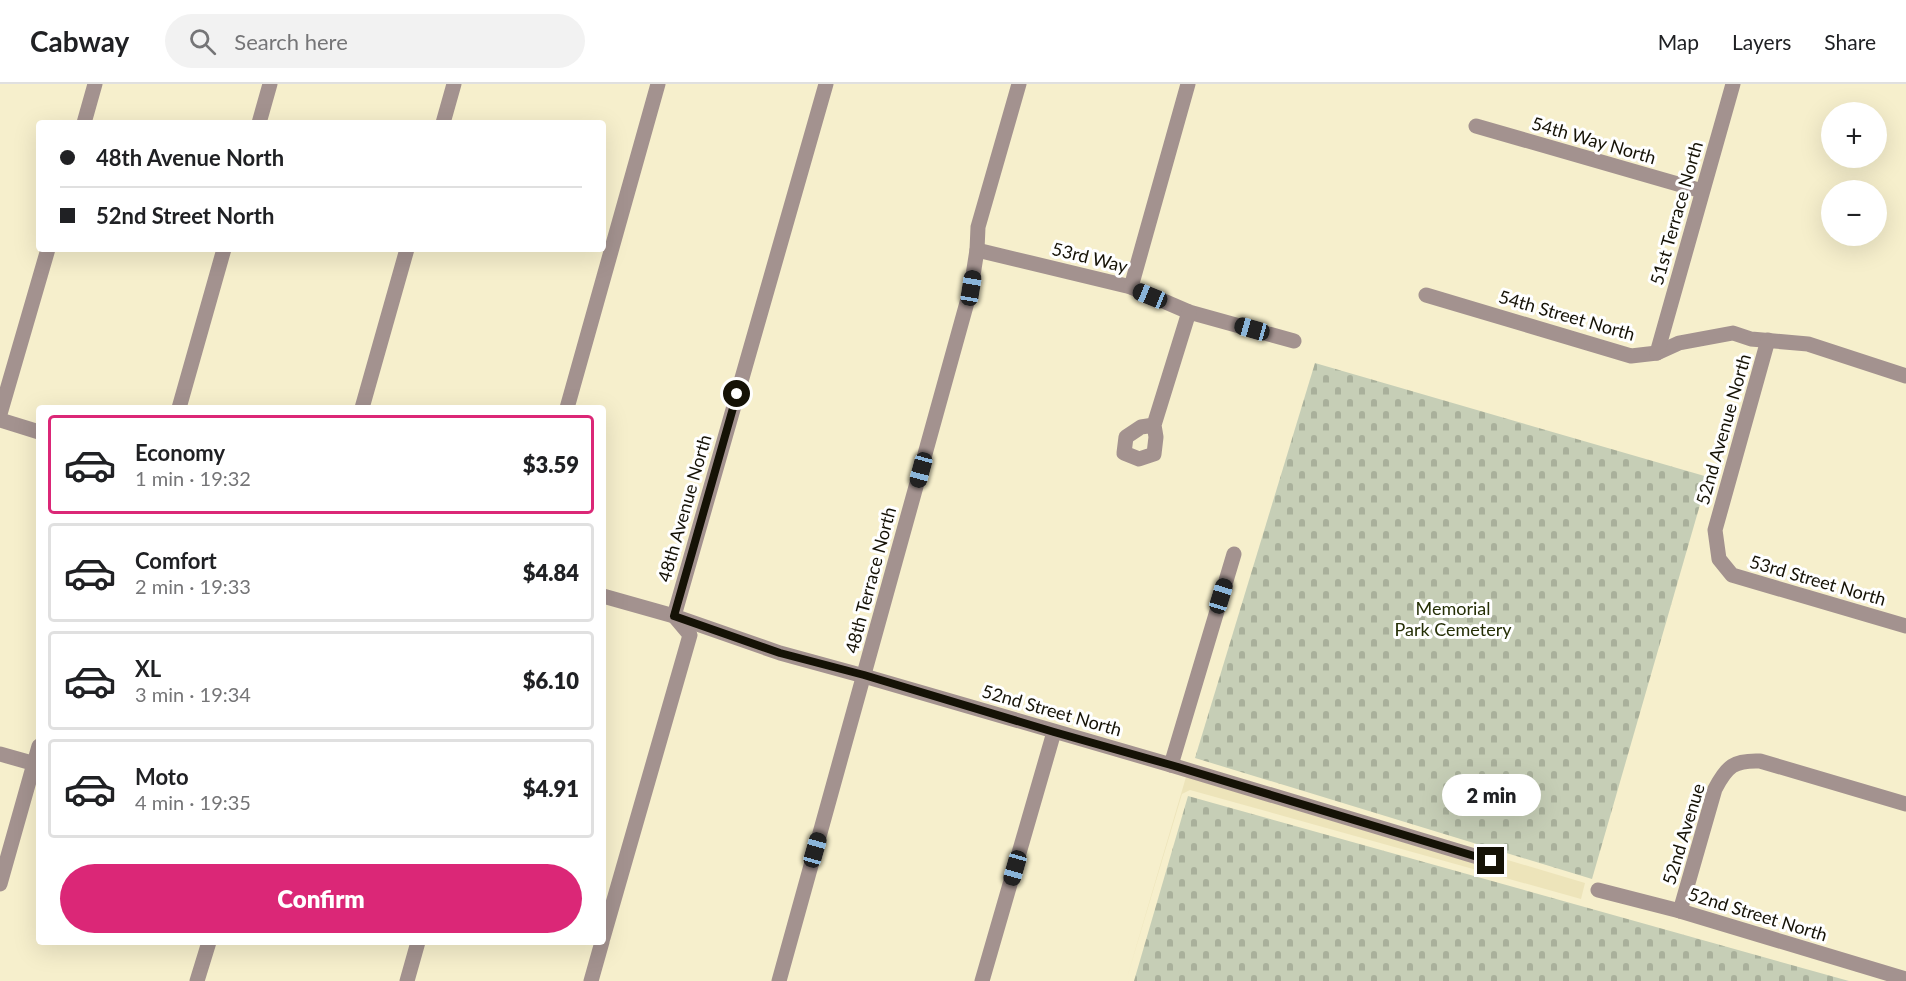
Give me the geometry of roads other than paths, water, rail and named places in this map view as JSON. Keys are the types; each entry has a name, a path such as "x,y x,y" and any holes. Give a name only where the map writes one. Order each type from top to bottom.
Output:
{"street":[{"path":"85,120 95,84"},
{"path":"261,120 270,84"},
{"path":"444,120 454,84"},
{"path":"568,405 658,84"},
{"name":"48th Avenue North","path":"674,616 826,84"},
{"name":"48th Terrace North","path":"779,981 971,288 978,227 1019,84"},
{"path":"1131,287 1188,84"},
{"name":"51st Terrace North","path":"1657,353 1733,84"},
{"name":"54th Way North","path":"1476,126 1702,191"},
{"name":"53rd Way","path":"977,250 1131,287 1189,312 1294,341"},
{"path":"0,414 47,252"},
{"path":"180,405 223,252"},
{"path":"363,405 406,252"},
{"name":"54th Street North","path":"1426,295 1631,356 1657,353 1679,343 1703,337 1734,333 1751,339 1808,344 1906,376"},
{"path":"1154,425 1189,312"},
{"name":"52nd Avenue North","path":"1715,530 1768,340"},
{"path":"0,420 36,431"},
{"name":"53rd Street North","path":"1715,530 1719,559 1732,575 1906,626"},
{"path":"1171,765 1234,554"},
{"name":"52nd Street North","path":"606,597 674,616 780,653 864,675 1491,861"},
{"path":"606,928 690,634 674,616"},
{"path":"982,981 1054,732"},
{"path":"0,754 36,764 0,884"},
{"name":"52nd Avenue","path":"1680,911 1715,789 1724,773 1741,760 1760,761 1906,804"},
{"name":"52nd Street North","path":"1598,890 1680,911 1906,979"},
{"path":"198,981 208,945"},
{"path":"407,981 417,945"},
{"path":"591,981 601,945"}],"park label":[{"name":"Memorial Park Cemetery","path":"1453,618"}]}
